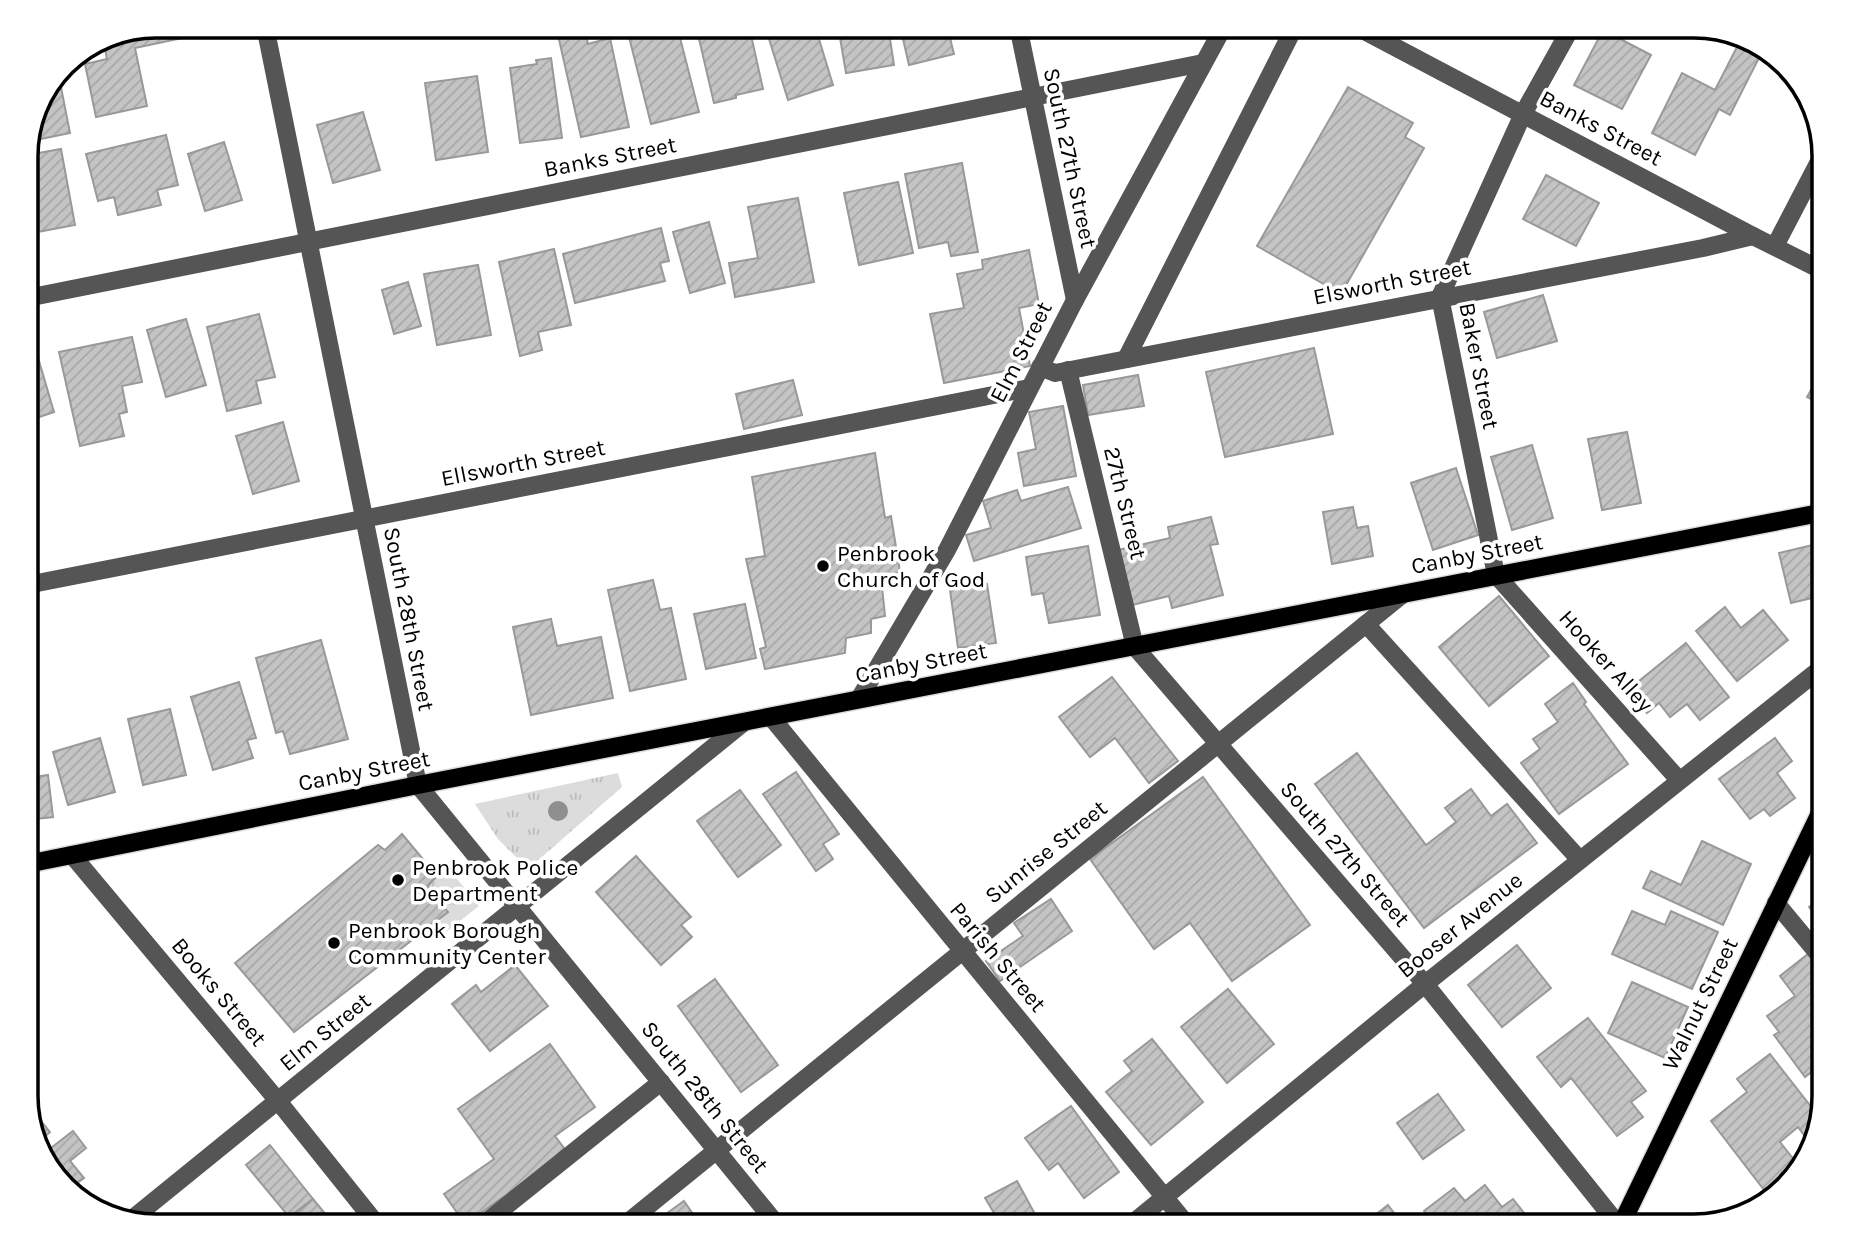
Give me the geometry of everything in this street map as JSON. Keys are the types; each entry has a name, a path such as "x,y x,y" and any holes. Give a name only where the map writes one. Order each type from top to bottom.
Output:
{"main road":[{"name":"Canby Street","path":"39,861 1812,514"},
{"name":"Walnut Street","path":"1626,1214 1812,830"}],"street":[{"name":"South 28th Street","path":"267,38 418,785 768,1214"},
{"name":"South 27th Street","path":"1020,38 1075,300"},
{"name":"Elm Street","path":"859,699 947,550 1075,300 1217,38"},
{"path":"1126,359 1289,38"},
{"name":"Banks Street","path":"1378,38 1812,265"},
{"name":"Baker Street","path":"1496,575 1440,297 1523,114 1565,38"},
{"name":"Banks Street","path":"39,295 1203,63"},
{"path":"1775,246 1812,175"},
{"name":"Elsworth Street","path":"1040,367 1055,373 1753,236"},
{"name":"27th Street","path":"1068,370 1135,647"},
{"name":"Ellsworth Street","path":"39,583 1029,388"},
{"name":"Hooker Alley","path":"1496,575 1679,780"},
{"name":"Sunrise Street","path":"638,1214 1403,594"},
{"path":"1366,624 1580,860"},
{"name":"South 27th Street","path":"1135,647 1425,984 1610,1214"},
{"name":"Booser Avenue","path":"1144,1214 1425,984 1812,675"},
{"name":"Parish Street","path":"771,717 961,952 1179,1214"},
{"name":"Elm Street","path":"140,1213 743,723"},
{"name":"Books Street","path":"72,855 278,1101 369,1214"},
{"path":"1776,903 1812,946"},
{"path":"496,1214 661,1082"}],"green space":[{"path":"618,773 622,787 528,869 498,839 475,804"},
{"path":"449,869 479,906 446,932 435,923 447,912 427,887 437,876"}],"building":[{"path":"156,38 182,38 135,48 147,106 96,117 85,64 107,59 105,50 111,47"},
{"path":"559,38 587,38 588,44 610,38 629,127 581,137"},
{"path":"629,38 680,38 699,112 651,124"},
{"path":"699,38 752,38 763,89 714,103"},
{"path":"769,38 819,38 833,85 788,100"},
{"path":"840,38 890,38 894,65 846,73"},
{"path":"903,38 950,38 954,54 909,65"},
{"path":"1599,38 1618,38 1651,55 1622,109 1574,85"},
{"path":"1737,47 1759,58 1730,115 1719,109 1695,155 1652,133 1682,73 1715,90"},
{"path":"551,58 562,138 520,143 510,68 537,64 536,60"},
{"path":"477,76 488,152 436,160 425,83"},
{"path":"61,87 70,133 41,139 47,111"},
{"path":"1348,87 1413,123 1405,137 1424,148 1341,294 1257,246"},
{"path":"363,112 380,170 333,183 317,125"},
{"path":"166,135 178,185 157,190 161,205 118,215 114,197 98,201 86,154"},
{"path":"224,142 242,200 205,211 188,154"},
{"path":"61,149 75,225 39,232 39,153"},
{"path":"962,163 978,252 951,256 948,242 919,248 905,174"},
{"path":"1546,175 1599,203 1576,246 1523,219"},
{"path":"898,182 913,253 859,265 844,193"},
{"path":"798,198 814,282 735,297 729,263 758,258 748,207"},
{"path":"709,222 725,283 690,293 673,232"},
{"path":"661,228 669,261 660,263 665,281 575,303 563,254"},
{"path":"554,249 571,325 538,332 542,350 520,356 499,262"},
{"path":"1029,250 1039,304 1019,308 1030,366 944,383 930,314 964,308 957,274 983,269 982,260"},
{"path":"478,265 491,335 437,345 424,274"},
{"path":"408,282 421,326 394,334 382,290"},
{"path":"1543,295 1557,341 1497,358 1484,312"},
{"path":"259,314 275,377 256,381 261,403 227,411 207,327"},
{"path":"186,319 206,385 166,397 147,330"},
{"path":"132,337 142,382 122,386 127,412 119,414 124,436 80,446 59,352"},
{"path":"1314,348 1333,434 1225,457 1206,372"},
{"path":"39,361 54,412 39,417"},
{"path":"1138,375 1144,406 1088,415 1083,385"},
{"path":"793,380 802,415 744,429 736,394"},
{"path":"1063,406 1076,476 1024,486 1018,453 1036,449 1029,412"},
{"path":"283,422 299,481 253,494 236,436"},
{"path":"1627,432 1641,503 1602,510 1588,439"},
{"path":"1532,445 1553,518 1512,530 1491,457"},
{"name":"Penbrook Church of God","path":"875,453 885,518 891,516 900,572 881,577 885,616 871,619 871,633 846,638 845,653 765,669 760,649 766,647 746,559 765,556 752,477"},
{"path":"1456,468 1478,535 1433,550 1411,483"},
{"path":"1068,487 1081,528 974,561 966,535 991,528 983,501 1017,490 1021,501"},
{"path":"1353,507 1357,528 1368,526 1373,556 1332,564 1323,512"},
{"path":"1211,517 1218,544 1210,545 1223,595 1172,608 1169,596 1132,605 1118,550 1170,538 1168,527"},
{"path":"1812,545 1812,598 1791,603 1779,553"},
{"path":"1088,546 1100,615 1049,623 1043,593 1032,595 1026,557"},
{"path":"653,580 660,610 671,608 686,679 630,691 608,590"},
{"path":"987,584 996,643 958,648 950,590"},
{"path":"1499,596 1549,656 1489,706 1439,647"},
{"path":"745,604 756,658 706,669 694,614"},
{"path":"1725,607 1741,628 1763,610 1788,640 1737,681 1696,631"},
{"path":"551,619 557,646 601,637 613,698 531,715 513,627"},
{"path":"321,640 348,739 290,754 283,731 276,733 256,658"},
{"path":"1686,643 1729,697 1700,720 1687,704 1670,717 1659,703 1647,713 1628,690"},
{"path":"1112,677 1178,761 1149,783 1115,738 1090,757 1059,717"},
{"path":"239,682 256,738 247,740 253,758 213,770 191,697"},
{"path":"1573,683 1586,702 1584,704 1628,764 1559,814 1521,763 1540,749 1533,739 1558,722 1545,704"},
{"path":"170,709 186,775 143,785 128,719"},
{"path":"100,738 115,792 68,805 53,752"},
{"path":"1775,738 1792,761 1777,773 1795,798 1770,816 1764,809 1750,819 1719,779"},
{"path":"1357,753 1426,845 1456,822 1445,808 1471,789 1491,816 1507,804 1537,843 1424,928 1315,784"},
{"path":"796,772 839,834 823,844 833,859 816,871 763,794"},
{"path":"48,775 53,817 39,819 39,776"},
{"path":"1203,777 1310,925 1232,981 1190,923 1154,949 1090,859"},
{"path":"740,790 781,845 738,877 697,821"},
{"name":"Penbrook Borough Community Center","path":"402,834 437,876 427,887 448,912 294,1032 235,963 378,845 385,850"},
{"path":"1702,841 1751,864 1723,925 1643,888 1651,871 1681,885"},
{"path":"636,856 691,917 681,925 692,937 661,965 596,892"},
{"path":"1051,899 1072,931 1000,981 986,961 1023,936 1014,923"},
{"path":"1632,911 1665,925 1671,911 1718,932 1692,989 1612,954"},
{"path":"1517,945 1551,988 1502,1027 1468,985"},
{"path":"1808,954 1812,959 1812,1072 1805,1077 1774,1035 1779,1032 1767,1016 1795,996 1780,976"},
{"path":"515,965 548,1006 490,1051 452,1004 476,985 481,992"},
{"path":"715,979 778,1065 741,1092 678,1006"},
{"path":"1632,982 1688,1007 1665,1058 1608,1033"},
{"path":"1228,989 1274,1044 1227,1083 1181,1027"},
{"path":"1588,1018 1646,1091 1631,1102 1643,1117 1617,1136 1571,1078 1561,1087 1537,1057"},
{"path":"1152,1039 1203,1102 1151,1145 1106,1092 1132,1071 1124,1061"},
{"path":"550,1044 595,1107 555,1136 567,1152 479,1214 458,1214 444,1194 494,1159 458,1109"},
{"path":"1770,1054 1811,1107 1806,1133 1804,1135 1798,1127 1780,1142 1793,1162 1765,1191 1711,1121 1747,1092 1737,1079"},
{"path":"1438,1094 1464,1130 1423,1159 1397,1123"},
{"path":"1071,1106 1119,1172 1084,1198 1058,1163 1049,1170 1025,1138"},
{"path":"41,1122 50,1132 45,1136"},
{"path":"73,1131 86,1148 70,1161 84,1178 77,1183 73,1180 51,1148"},
{"path":"270,1145 313,1199 293,1214 287,1214 246,1165"},
{"path":"1017,1181 1035,1214 992,1214 994,1213 985,1198"},
{"path":"1485,1185 1502,1207 1513,1199 1525,1214 1426,1214 1424,1211 1454,1188 1465,1201"},
{"path":"313,1199 325,1214 294,1214"},
{"path":"684,1201 693,1214 666,1214"},
{"path":"1388,1205 1395,1214 1376,1214"}],"place":[{"name":"Penbrook Church of God","path":"823,566"},
{"name":"Penbrook Police Department","path":"398,880"},
{"name":"Penbrook Borough Community Center","path":"334,943"}]}
